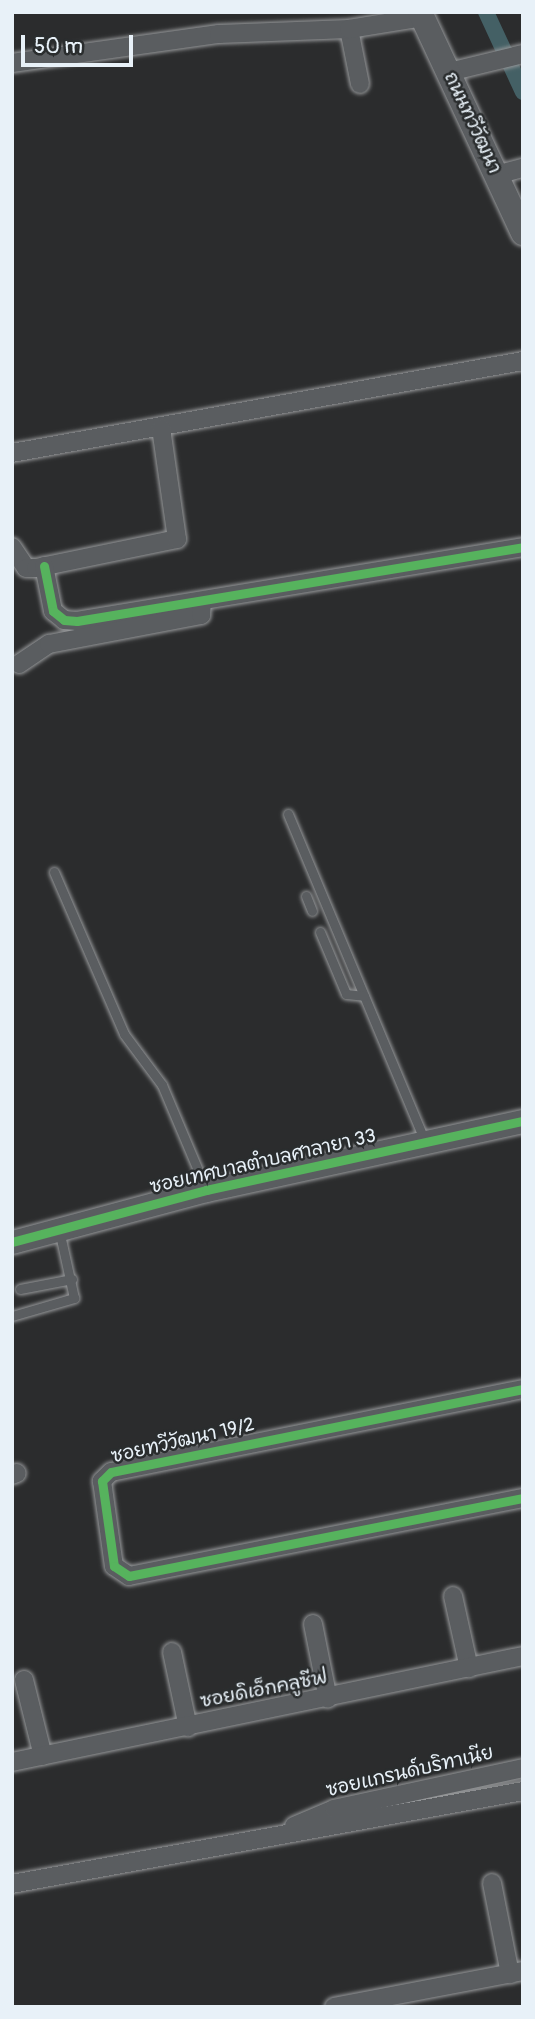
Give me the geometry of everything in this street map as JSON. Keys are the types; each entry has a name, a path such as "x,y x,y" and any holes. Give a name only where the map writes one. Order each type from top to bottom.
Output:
{"main road":[{"name":"ถนนทวีวัฒนา","path":"421,15 523,233"}],"street":[{"path":"12,64 219,34 349,29 421,15"},
{"path":"349,29 360,84"},
{"path":"449,72 523,54"},
{"path":"496,175 523,168"},
{"path":"12,453 523,361"},
{"path":"12,547 26,568 177,539 161,428"},
{"path":"44,566 53,611 64,620 202,601 523,547"},
{"path":"19,664 49,644 201,615 202,601"},
{"name":"ซอยเทศบาลตำบลศาลายา 33","path":"12,1242 206,1190 523,1121"},
{"name":"ซอยทวีวัฒนา 19/2","path":"523,1389 111,1472 102,1481 102,1492 114,1566 121,1574 140,1576 523,1499"},
{"path":"453,1596 469,1668"},
{"path":"313,1624 328,1699"},
{"path":"172,1652 188,1727"},
{"name":"ซอยดิเอ็กคลูซีฟ","path":"12,1762 328,1699 523,1656"},
{"path":"24,1680 43,1756"},
{"name":"ซอยแกรนด์บริทาเนีย","path":"268,1837 334,1809 523,1768"},
{"name":"ซอยแกรนด์บริทาเนีย","path":"12,1884 268,1837 428,1812 523,1791"},
{"path":"334,2007 517,1973 492,1883"}],"lane":[{"path":"288,814 426,1143"},
{"path":"54,872 124,1034 162,1085 206,1190"},
{"path":"306,896 312,911"},
{"path":"320,932 346,994 364,996"},
{"path":"12,1316 69,1303 75,1293 58,1230"},
{"path":"20,1289 72,1279"}],"waterway":[{"path":"486,12 523,92"}],"cycle path":[{"path":"44,566 53,611 64,620 77,621 523,547"},
{"path":"12,1242 206,1190 523,1121"},
{"path":"523,1389 111,1472 102,1481 114,1566 129,1576 523,1498"}]}
